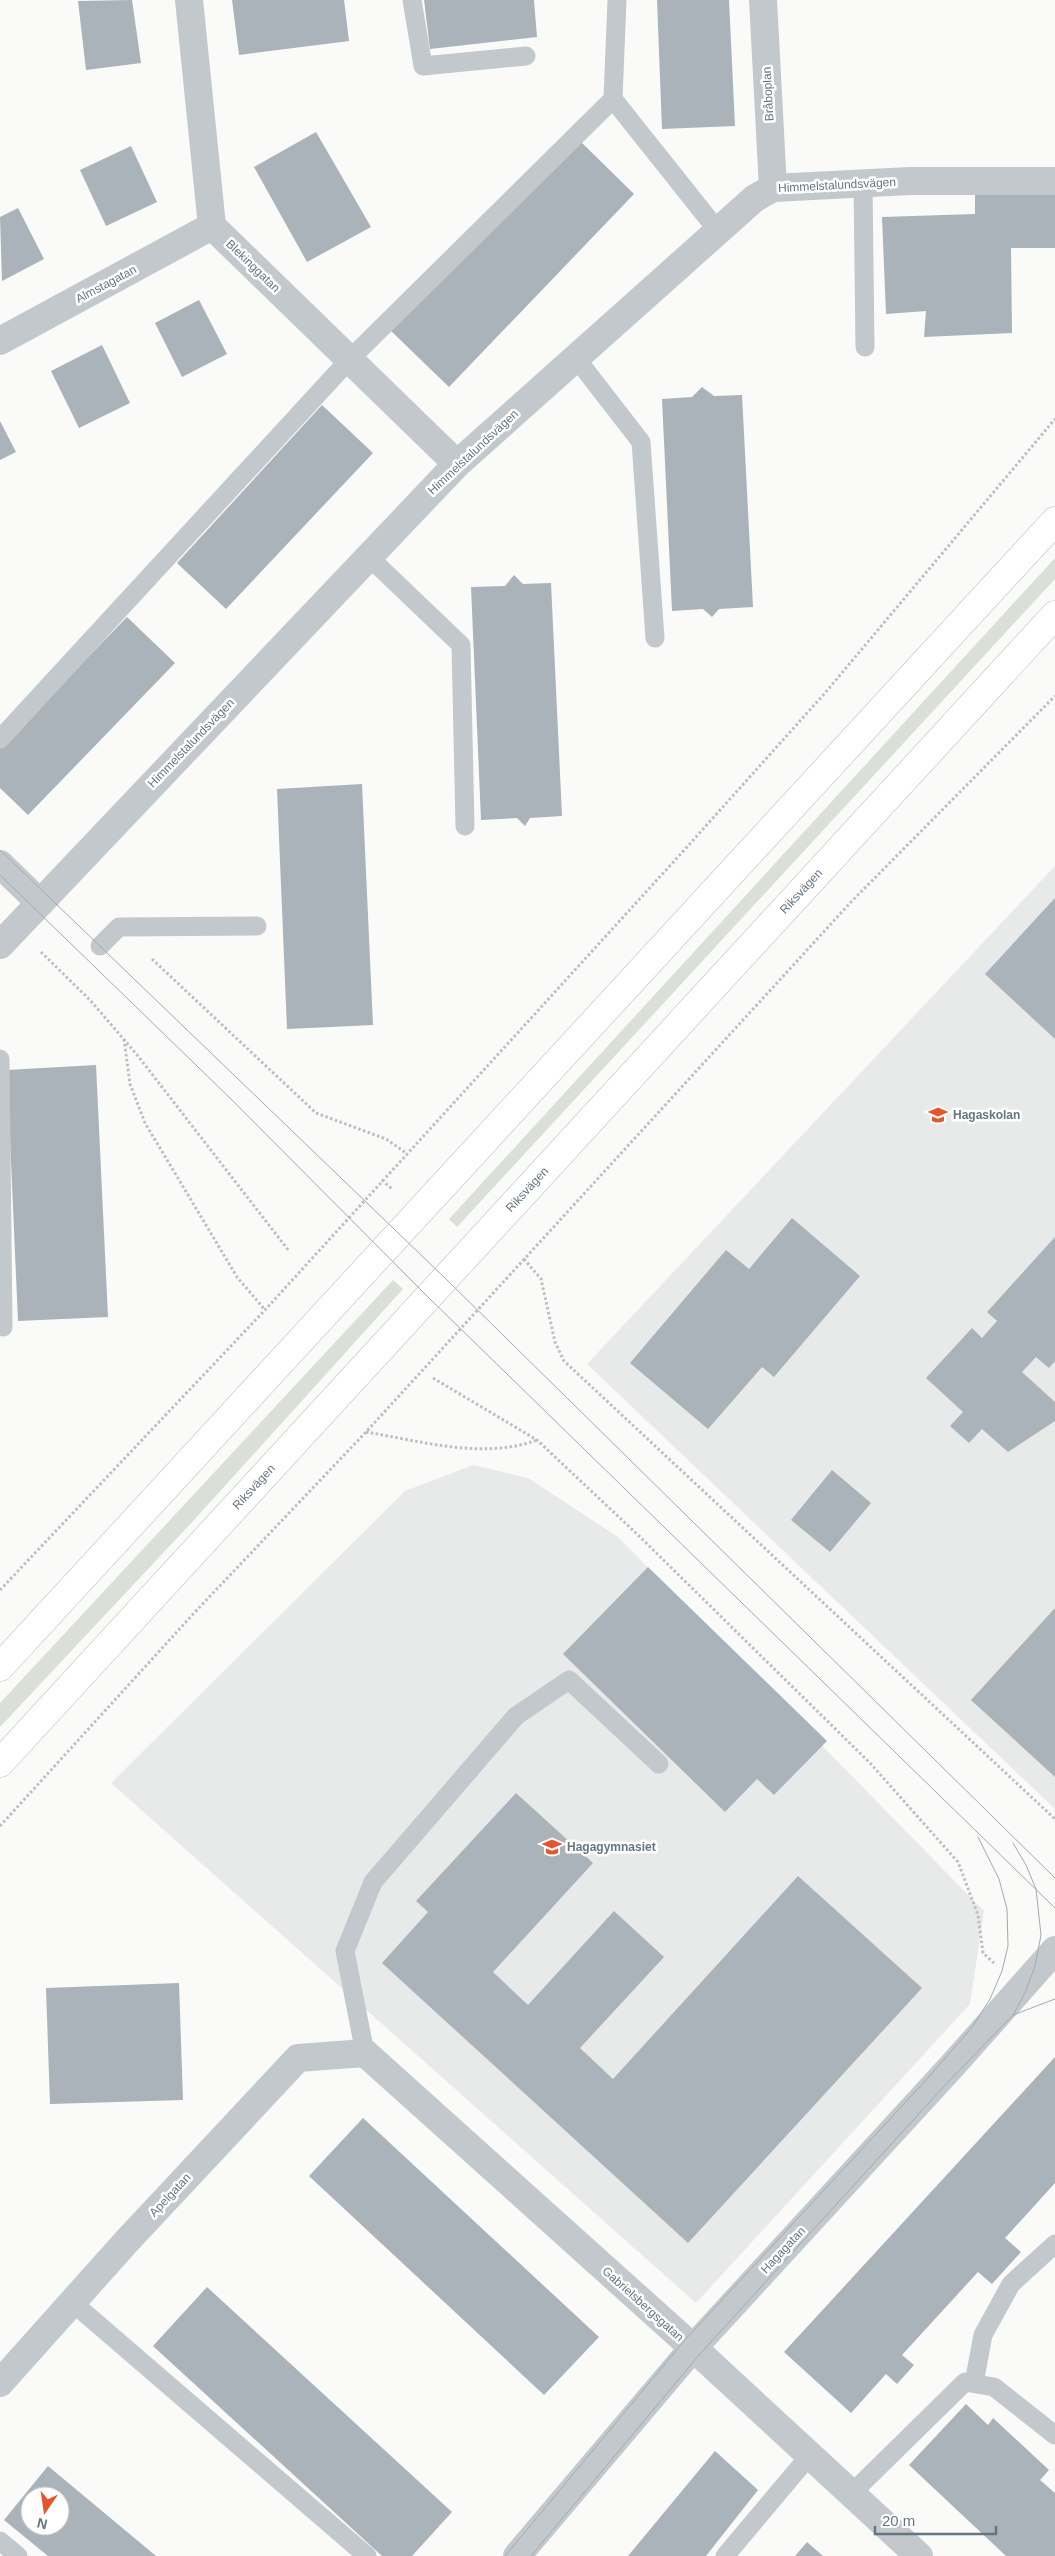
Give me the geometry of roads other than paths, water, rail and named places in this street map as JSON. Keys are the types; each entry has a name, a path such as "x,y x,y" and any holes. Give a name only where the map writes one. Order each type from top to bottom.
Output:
{"highway":[{"path":"0,1667 1055,521"},
{"name":"Riksvägen","path":"0,1763 1055,615"}],"street":[{"path":"189,0 212,226"},
{"name":"Bråboplan","path":"763,0 773,188"},
{"name":"Himmelstalundsvägen","path":"8,937 457,464 755,198 773,188 862,183 1055,181"},
{"name":"Almstagatan","path":"0,341 212,226"},
{"name":"Blekinggatan","path":"212,226 457,464"},
{"path":"0,864 40,903"},
{"name":"Hagagatan","path":"517,2556 693,2348 952,2066 1055,1950"},
{"name":"Apelgatan","path":"0,2383 72,2302 298,2058 365,2053"},
{"name":"Gabrielsbergsgatan","path":"365,2053 693,2348 920,2556"}],"lane":[{"path":"412,0 423,66 526,56"},
{"path":"617,0 613,99 718,231"},
{"path":"0,739 349,360 613,99"},
{"path":"862,183 865,347"},
{"path":"576,358 641,442 655,638"},
{"path":"369,556 461,645 465,826"},
{"path":"100,946 119,927 257,926"},
{"path":"0,1059 2,1327"},
{"path":"365,2053 346,1951 373,1882 516,1716 568,1680 659,1764"},
{"path":"974,2383 983,2335 1011,2284 1055,2244"},
{"path":"72,2302 367,2556"},
{"path":"852,2493 965,2382 994,2387 1055,2435"},
{"path":"725,2556 810,2455"},
{"path":"0,2541 18,2556"}],"tram line":[{"path":"0,850 446,1279 1055,1878"},
{"path":"0,875 231,1099 429,1298 1055,1908"},
{"path":"505,2556 684,2341 927,2079 973,2026 990,1999 1002,1971 1008,1946 1007,1909 999,1879 978,1837"},
{"path":"531,2556 700,2354 947,2083 1013,2015 1025,1993 1035,1966 1041,1935 1036,1889 1026,1865 1013,1843"},
{"path":"1013,2015 1055,1999"}],"place":[{"name":"Hagaskolan","path":"938,1115"},
{"name":"Hagagymnasiet","path":"552,1847"}]}
